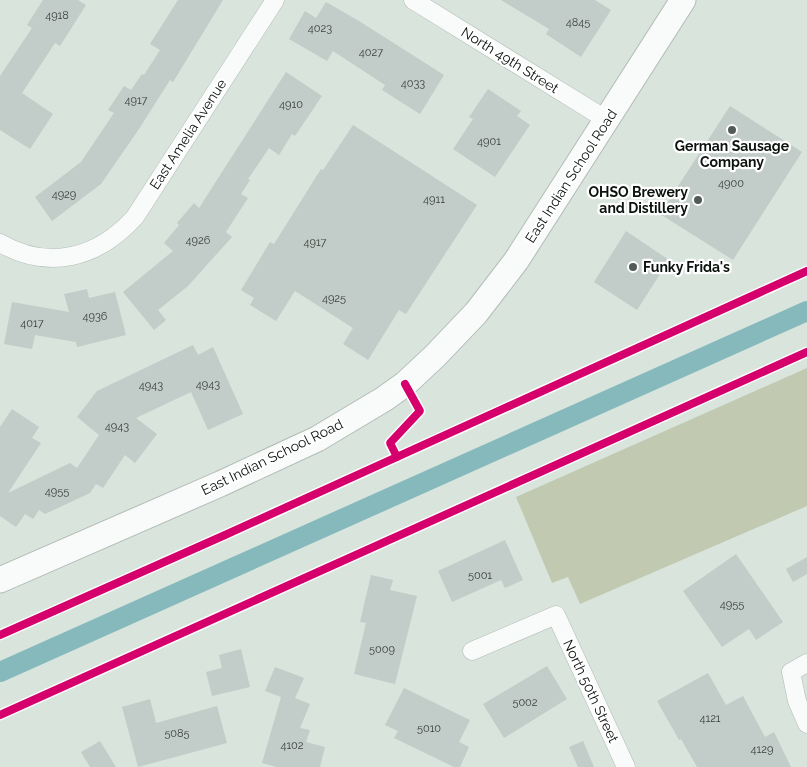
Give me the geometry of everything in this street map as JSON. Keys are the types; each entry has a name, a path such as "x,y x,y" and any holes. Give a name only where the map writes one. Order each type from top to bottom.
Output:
{"main road":[{"name":"East Indian School Road","path":"0,580 220,484 317,439 384,399 405,384 476,313 498,284 538,228 683,0"}],"street":[{"name":"East Amelia Avenue","path":"0,243 16,252 32,257 53,258 85,253 107,242 123,230 135,217 275,0"},
{"name":"North 49th Street","path":"413,0 607,120"},
{"name":"North 50th Street","path":"472,651 556,615 626,767"},
{"path":"807,663 791,672 797,701 807,724"}],"green space":[{"path":"807,368 807,506 580,604 568,577 552,583 516,497"}],"building":[{"path":"43,0 78,0 86,5 60,46 55,43 22,93 53,114 30,149 0,130 0,76 32,28 27,25"},
{"path":"178,0 223,0 173,82 170,80 101,184 52,221 35,197 81,162 114,113 108,110 124,86 131,90 142,74 144,75 160,50 150,44"},
{"path":"501,0 595,0 611,10 581,57 546,34 549,29"},
{"path":"326,2 444,75 420,114 382,90 385,85 333,51 327,61 289,39 305,11 316,18"},
{"path":"286,72 322,96 295,136 292,134 279,155 269,148 248,179 250,180 241,194 248,198 226,232 232,237 188,286 158,310 166,320 154,330 123,292 173,251 164,243 179,225 177,223 194,203 199,208"},
{"path":"488,89 521,111 517,116 530,125 495,177 453,149 473,119 469,117"},
{"path":"730,106 802,152 733,260 660,214"},
{"path":"353,125 477,205 406,314 399,310 368,360 343,344 353,328 295,291 276,321 250,305 254,298 241,290 270,242 274,244 321,169 323,170"},
{"path":"626,231 669,260 637,310 594,282"},
{"path":"87,289 89,298 115,292 126,335 77,347 76,342 35,335 32,349 4,344 12,302 69,312 64,294"},
{"path":"193,345 198,355 213,347 243,414 208,430 191,392 136,418 157,434 135,463 125,455 103,488 96,484 90,493 45,514 39,510 33,519 25,514 16,527 0,516 0,427 12,409 39,427 32,438 41,443 8,493 70,463 77,468 99,435 77,417 97,391"},
{"path":"505,540 523,580 505,588 501,580 452,602 438,571"},
{"path":"736,554 783,622 756,640 749,629 722,647 683,591"},
{"path":"807,557 807,574 793,582 786,569"},
{"path":"371,575 393,580 390,590 417,596 395,684 354,674 366,623 360,622"},
{"path":"241,649 250,687 212,696 206,672 222,668 219,655"},
{"path":"547,666 567,699 504,738 483,704"},
{"path":"275,667 304,678 295,698 310,704 300,728 310,730 306,742 325,747 320,767 277,767 262,763 281,697 265,691"},
{"path":"708,673 726,705 743,696 765,737 774,732 791,767 697,767 657,701"},
{"path":"404,688 470,720 459,742 469,747 460,767 454,767 394,738 398,731 385,725"},
{"path":"150,699 156,723 217,706 227,743 138,767 122,707"},
{"path":"100,741 116,767 90,767 81,752"},
{"path":"583,741 594,767 578,767 569,747"}],"waterway":[{"path":"0,672 807,311"}],"cycle path":[{"path":"0,635 807,271"},
{"path":"0,715 807,352"},
{"path":"397,457 390,443 420,411 405,384"}],"place":[{"name":"German Sausage Company","path":"732,130"},
{"name":"OHSO Brewery and Distillery","path":"698,200"},
{"name":"Funky Frida's","path":"633,267"}]}
